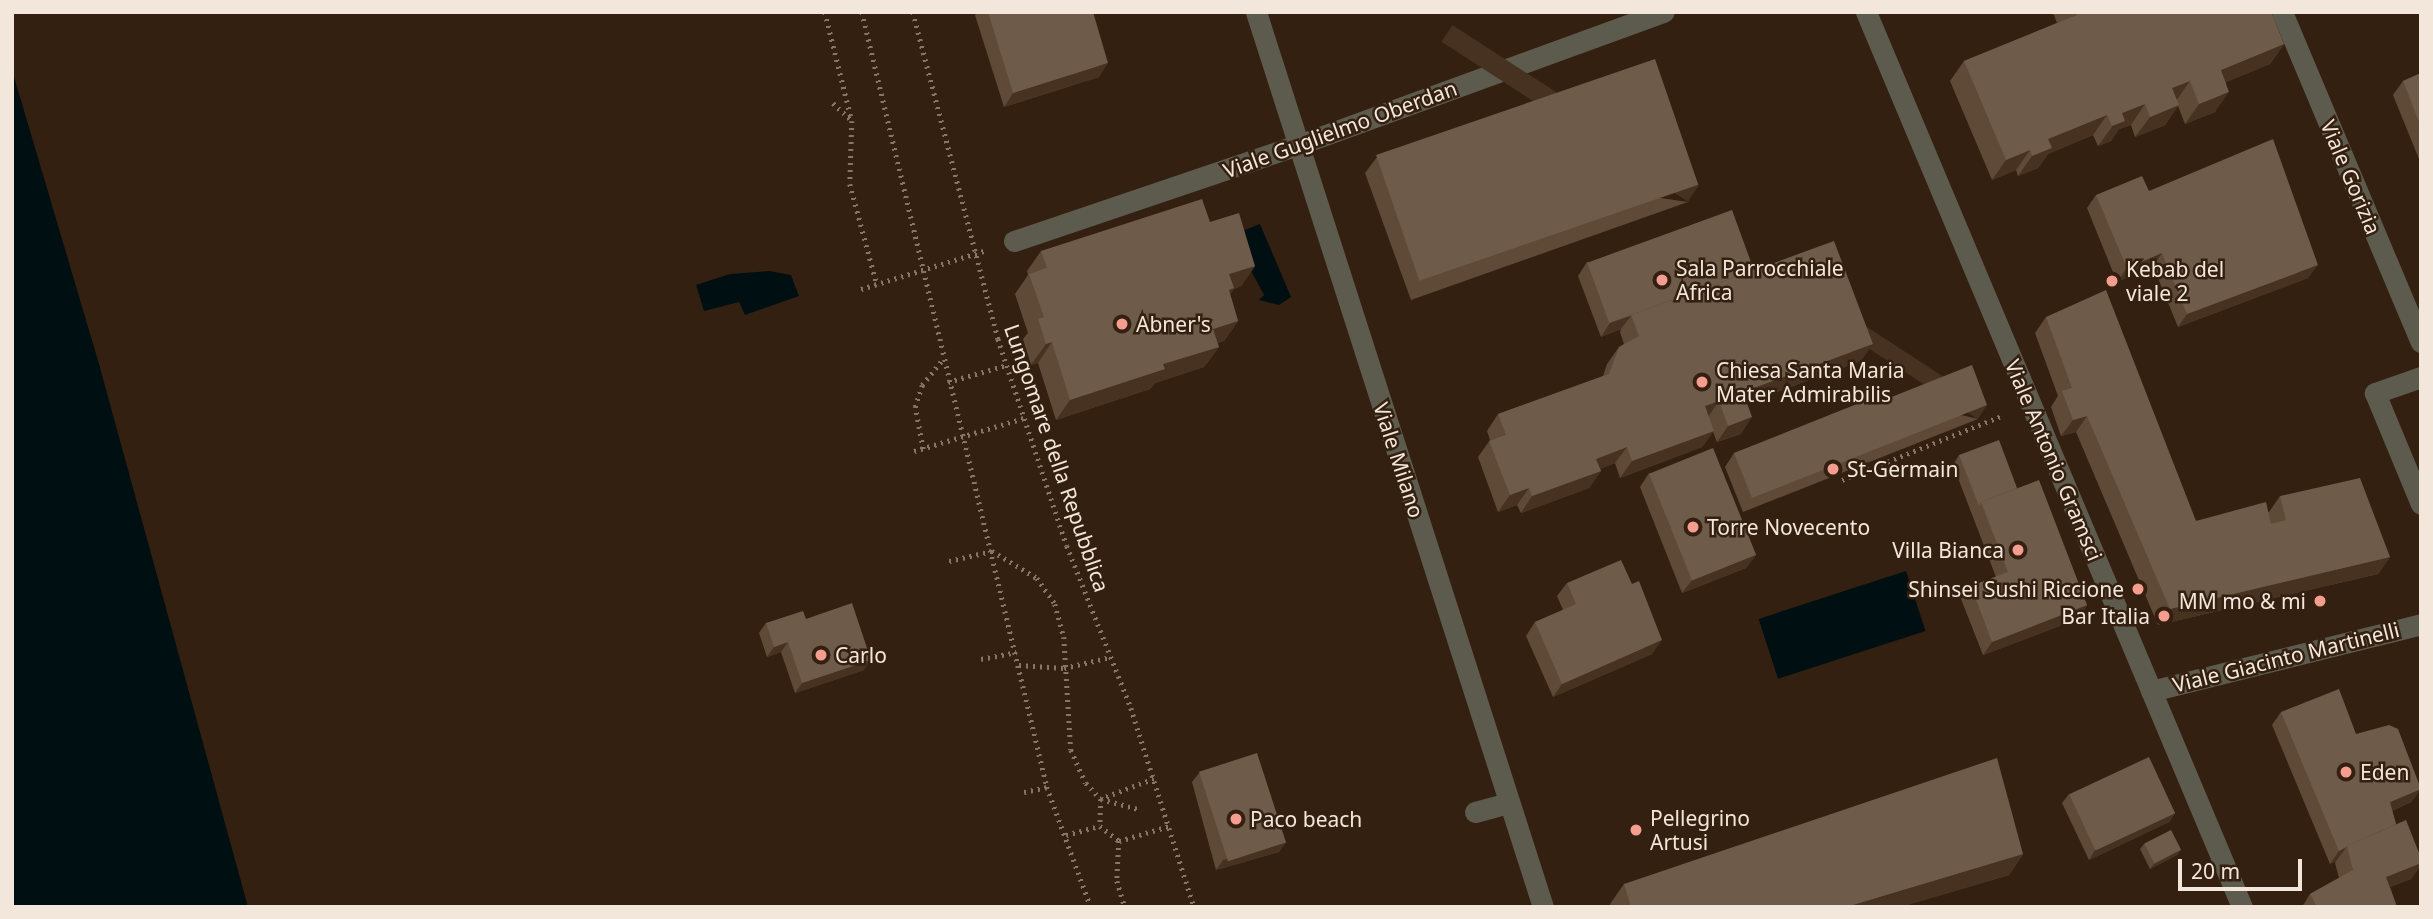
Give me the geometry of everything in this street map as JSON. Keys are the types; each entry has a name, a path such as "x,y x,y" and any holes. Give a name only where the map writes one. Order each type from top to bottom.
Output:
{"street":[{"name":"Viale Milano","path":"1255,12 1543,907"},
{"name":"Viale Guglielmo Oberdan","path":"1014,241 1298,145 1664,12"},
{"name":"Viale Antonio Gramsci","path":"1866,12 2242,907"},
{"name":"Viale Gorizia","path":"2281,12 2421,342"},
{"path":"2421,377 2375,393 2421,505"},
{"name":"Viale Giacinto Martinelli","path":"2151,691 2421,624"},
{"path":"1475,812 1509,803"}],"path":[{"path":"825,12 852,121 850,184 877,285"},
{"path":"862,12 942,359 992,551 1048,787 1091,907"},
{"name":"Lungomare della Repubblica","path":"913,12 1007,365 1066,546 1111,657 1154,779 1194,907"},
{"path":"833,103 852,121"},
{"path":"862,289 976,254"},
{"path":"923,449 915,407 922,385 942,359"},
{"path":"948,382 1007,365"},
{"path":"1842,480 2031,404"},
{"path":"914,451 1024,418"},
{"path":"949,561 992,551 1037,578 1055,604 1064,637 1063,668 1071,750 1086,783 1101,799 1139,809"},
{"path":"981,659 1016,652"},
{"path":"1019,665 1063,668 1111,657"},
{"path":"1101,799 1154,779"},
{"path":"1024,792 1048,787"},
{"path":"1100,826 1101,799"},
{"path":"1119,841 1169,825"},
{"path":"1066,835 1100,826"},
{"path":"1100,826 1119,841"},
{"path":"1119,841 1117,881 1125,907"}],"shaded area":[{"path":"12,70 99,364 248,907 12,907"},
{"path":"1260,224 1291,297 1279,305 1259,300 1264,295 1232,235"},
{"path":"769,271 791,275 799,296 745,315 739,302 704,311 696,285 730,274"},
{"path":"1906,571 1925,631 1778,679 1759,619"}],"building":[{"path":"988,12 1093,12 1108,63 1013,93"},
{"path":"2076,12 2271,12 2284,44 2221,70 2229,92 2199,104 2190,81 2172,88 2179,105 2150,117 2145,104 2122,113 2125,121 2112,126 2107,115 2048,139 2052,148 2032,156 2030,150 2006,160 1964,61 2077,15"},
{"path":"1655,59 1698,185 1419,281 1376,155"},
{"path":"2421,73 2421,127 2403,81"},
{"path":"2273,139 2318,265 2187,314 2162,253 2127,268 2096,195 2142,176 2149,191"},
{"name":"Abner's","path":"1202,199 1210,222 1239,213 1255,266 1229,274 1234,288 1229,290 1238,321 1213,329 1219,347 1163,364 1165,369 1070,400 1052,342 1046,344 1038,319 1044,317 1029,274 1047,268 1041,251"},
{"name":"Sala Parrocchiale Africa","path":"1732,210 1754,270 1609,323 1587,263"},
{"name":"Chiesa Santa Maria Mater Admirabilis","path":"1834,241 1873,344 1743,392 1752,417 1728,426 1719,401 1705,406 1714,431 1632,461 1627,447 1596,459 1601,471 1532,496 1529,488 1510,495 1489,441 1506,435 1498,414 1609,374 1619,347 1639,336 1631,315"},
{"path":"2106,290 2196,521 2266,502 2271,524 2286,520 2280,496 2360,478 2390,557 2170,609 2087,416 2073,420 2062,391 2072,388 2046,317"},
{"path":"1972,365 1987,405 1752,498 1734,453 1887,392 1889,398"},
{"path":"1999,440 2017,488 1981,502 1979,506 1959,455"},
{"name":"Torre Novecento","path":"1713,448 1756,555 1692,580 1649,474"},
{"name":"Villa Bianca","path":"2039,480 2087,605 1992,642 1971,586 2008,572 1981,502"},
{"path":"1621,560 1632,584 1639,581 1662,640 1562,684 1535,622 1576,604 1567,583"},
{"name":"Carlo","path":"852,603 871,660 802,683 788,642 774,647 766,623 803,611 806,619"},
{"name":"Eden","path":"2339,689 2356,734 2389,725 2398,729 2421,789 2390,802 2396,824 2339,851 2281,712"},
{"name":"Paco beach","path":"1257,753 1286,842 1228,861 1199,772"},
{"path":"2149,757 2175,813 2095,850 2069,794"},
{"path":"1997,758 2023,854 1846,907 1631,907 1624,884"},
{"path":"2406,820 2421,863 2386,877 2397,907 2317,907 2310,894 2353,870 2347,846"},
{"path":"2171,830 2181,850 2154,863 2144,844"}],"place":[{"name":"Sala Parrocchiale Africa","path":"1662,280"},
{"name":"Kebab del viale 2","path":"2112,281"},
{"name":"Abner's","path":"1122,324"},
{"name":"Chiesa Santa Maria Mater Admirabilis","path":"1702,382"},
{"name":"St-Germain","path":"1833,469"},
{"name":"Torre Novecento","path":"1693,527"},
{"name":"Villa Bianca","path":"2018,550"},
{"name":"Shinsei Sushi Riccione","path":"2138,589"},
{"name":"MM mo & mi","path":"2320,601"},
{"name":"Bar Italia","path":"2164,616"},
{"name":"Carlo","path":"821,655"},
{"name":"Eden","path":"2346,772"},
{"name":"Paco beach","path":"1236,819"},
{"name":"Pellegrino Artusi","path":"1636,830"}]}
